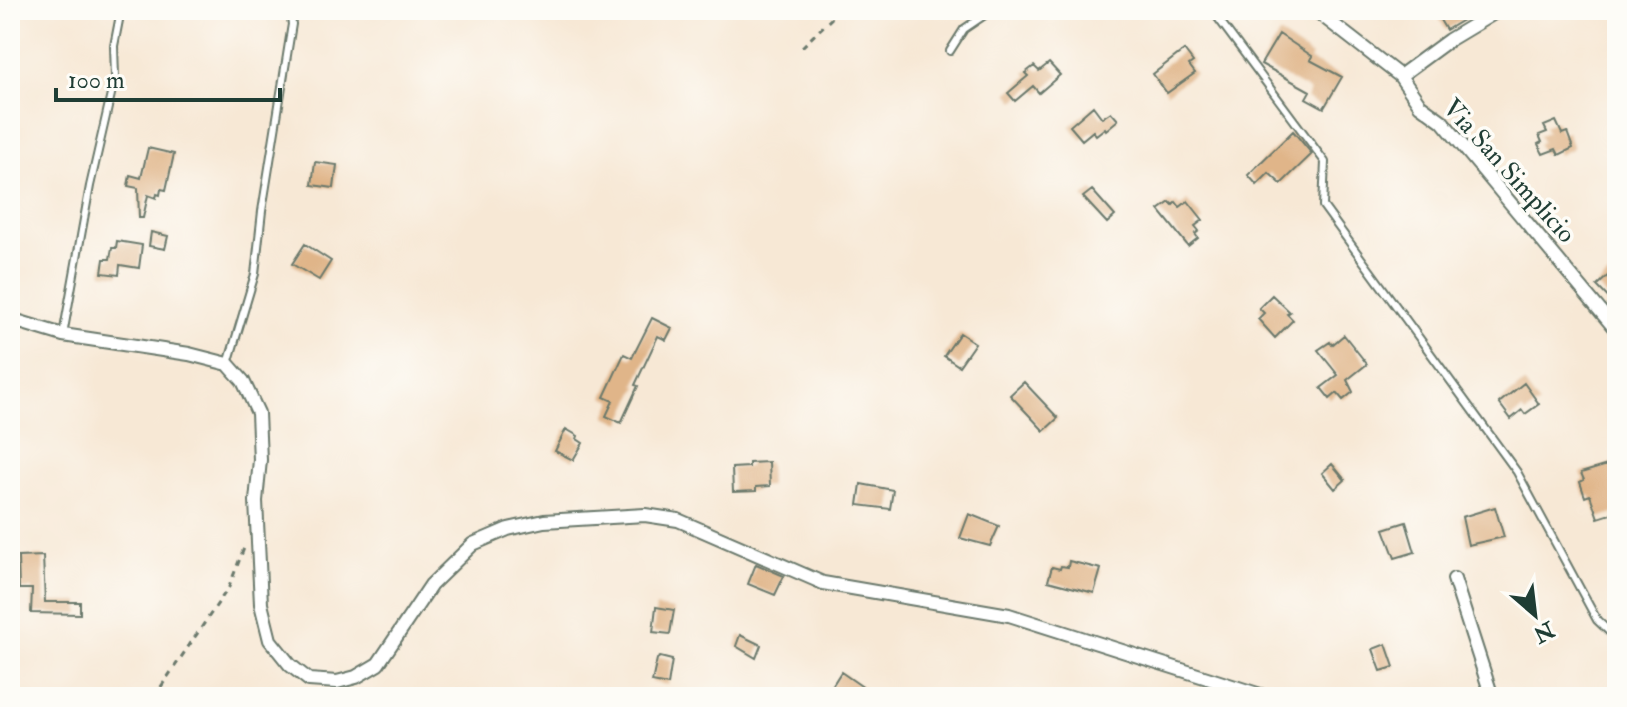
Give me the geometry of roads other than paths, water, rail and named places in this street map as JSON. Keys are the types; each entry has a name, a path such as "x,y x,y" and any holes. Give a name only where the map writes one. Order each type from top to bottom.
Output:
{"street":[{"name":"Via San Simplicio","path":"1315,10 1400,76 1420,105 1442,121 1617,331"},
{"path":"1400,76 1478,15 1499,10"},
{"path":"10,319 63,335 189,354 228,364 243,381 258,413 260,460 256,501 261,604 270,640 290,665 309,680 337,682 356,677 378,664 431,585 473,544 508,529 544,521 645,515 678,520 823,583 1009,615 1267,697"},
{"path":"1454,579 1492,697"}],"lane":[{"path":"63,335 70,286 115,77 114,46 121,10"},
{"path":"228,364 255,274 292,24 289,10"},
{"path":"950,51 964,29 992,10"},
{"path":"1212,10 1325,162 1323,206 1517,472 1597,620 1617,639"}]}
